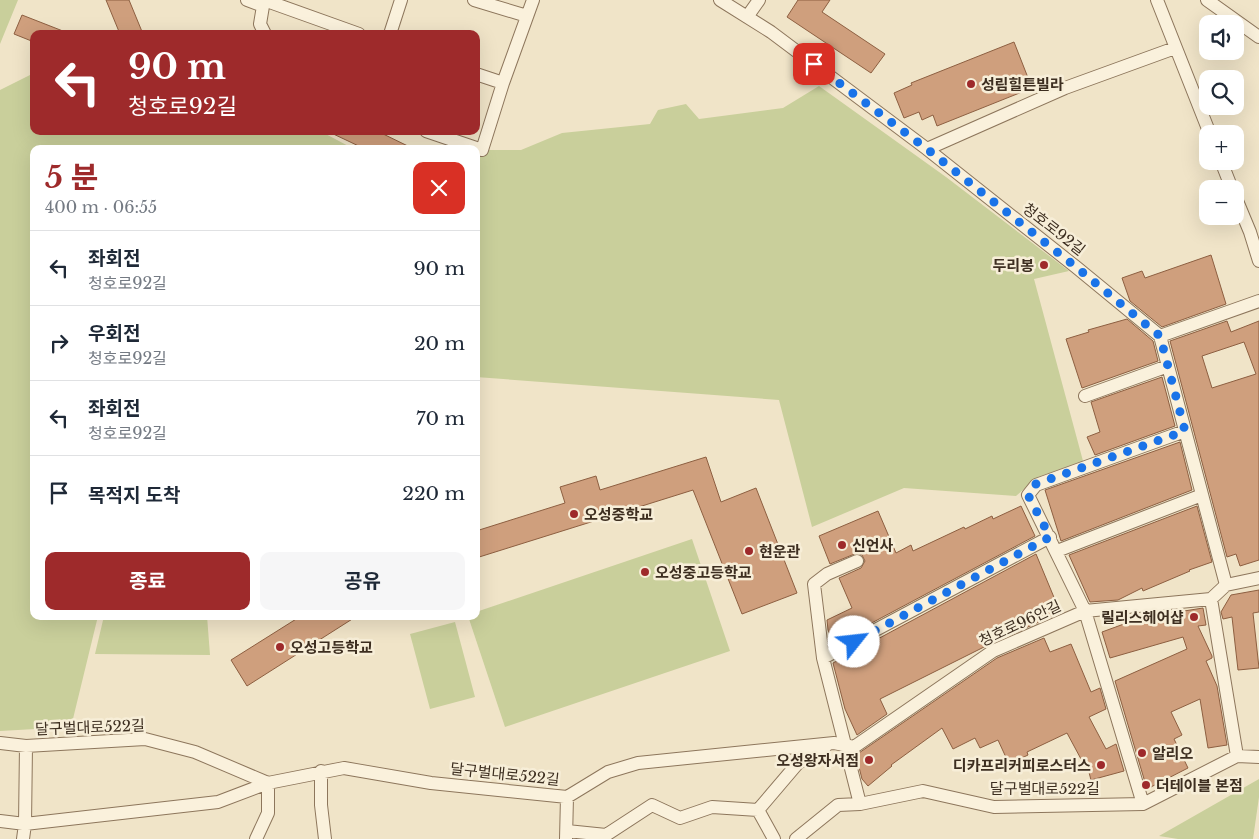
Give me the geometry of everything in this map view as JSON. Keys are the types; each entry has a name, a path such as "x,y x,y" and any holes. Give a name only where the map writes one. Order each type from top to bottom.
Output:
{"street":[{"path":"246,0 263,2 347,30"},
{"path":"391,30 401,0"},
{"path":"474,0 527,16"},
{"path":"480,149 482,150 503,83 533,0"},
{"name":"청호로92길","path":"720,0 771,32 927,149 1160,336"},
{"path":"747,17 759,0"},
{"path":"1156,0 1206,125"},
{"path":"1207,0 1259,37"},
{"path":"263,2 260,24 263,30"},
{"path":"927,149 1065,88 1175,48"},
{"path":"480,75 503,83"},
{"path":"438,135 467,145"},
{"path":"1244,218 1259,262"},
{"path":"1226,585 1160,336 1259,301"},
{"path":"1084,396 1168,366"},
{"path":"1143,804 1085,611 1028,495 1036,484 1185,431"},
{"path":"1057,551 1202,495"},
{"path":"823,658 1050,537"},
{"path":"857,561 827,574 814,584 823,658 860,804"},
{"path":"1237,756 1211,599 1226,585 1259,578"},
{"name":"청호로96안길","path":"844,744 854,747 993,651 1085,611 1211,599"},
{"name":"달구벌대로522길","path":"0,743 26,746 145,739 196,752 268,783"},
{"path":"774,839 758,810 798,763 828,744"},
{"name":"달구벌대로522길","path":"0,821 25,824 218,802 268,783 321,771 344,768 431,783 567,797 608,772 638,763 844,744"},
{"name":"달구벌대로522길","path":"23,839 25,824 26,746"},
{"name":"달구벌대로522길","path":"796,839 838,806 860,804 923,790 994,807 1143,804 1237,756 1259,757"},
{"path":"321,771 321,805 325,839"},
{"path":"256,839 268,813 268,783"},
{"name":"달구벌대로522길","path":"567,797 567,835 606,835 652,805 680,818 712,807 758,810"}],"green space":[{"path":"0,0 18,0 0,44"},
{"path":"30,75 30,135 328,135 346,145 30,145 30,620 97,620 71,727 0,731 0,90"},
{"path":"819,86 946,177 1069,271 1034,279 1083,461 1038,477 1016,496 904,488 812,527 779,400 480,377 480,150 521,150 562,133 650,124 658,110 686,104 699,119 783,108"},
{"path":"692,539 730,651 505,727 469,620 480,620 480,611"},
{"path":"103,620 207,620 210,655 95,654"},
{"path":"455,622 475,697 430,709 410,634"},
{"path":"1259,779 1259,797 1253,839 1178,839 1159,836"}],"building":[{"path":"106,0 129,0 141,30 118,30"},
{"path":"798,0 830,0 822,12 885,54 871,73 787,17"},
{"path":"22,15 60,30 30,30 30,40 14,34"},
{"name":"성림힐튼빌라","path":"1014,42 1032,88 937,126 933,115 922,120 919,112 904,118 894,93 912,85 911,83"},
{"path":"335,135 385,135 406,145 357,145"},
{"path":"1211,255 1226,304 1162,327 1130,301 1122,278 1142,271 1145,278"},
{"path":"1127,319 1153,341 1158,361 1082,388 1066,339 1089,332 1088,330"},
{"path":"1227,321 1231,332 1259,321 1259,560 1240,566 1236,554 1227,557 1170,341","holes":["1244,342 1256,374 1212,388 1202,356"]},
{"path":"1162,377 1175,426 1095,455 1087,437 1100,432 1091,402"},
{"path":"1180,442 1192,490 1061,541 1045,490"},
{"path":"706,457 721,502 756,488 797,593 742,614 693,490 480,557 480,530 565,503 560,487 596,476 600,490"},
{"path":"1021,506 1035,536 834,643 828,630 827,620 852,608 839,578 861,568 865,561 862,555 857,553 830,564 819,536 878,511 896,553 911,545 913,551 964,527 965,529 992,516 993,519"},
{"path":"1197,506 1212,562 1189,570 1143,591 1142,588 1118,600 1090,602 1069,555"},
{"path":"1036,554 1059,613 990,644 880,699 887,714 857,735 845,709 833,663"},
{"path":"1259,590 1259,612 1253,613 1259,668 1238,670 1232,617 1223,619 1221,612 1231,595"},
{"path":"1203,608 1206,625 1198,626 1212,656 1212,658 1206,661 1217,686 1227,745 1208,748 1200,699 1171,712 1182,735 1174,739 1188,768 1147,789 1115,681 1187,649 1183,637 1110,658 1102,632 1158,612 1159,615"},
{"name":"오성고등학교","path":"295,620 351,620 247,686 231,660"},
{"path":"1044,638 1050,652 1071,644 1091,692 1100,688 1106,709 1089,717 1106,749 1116,744 1124,771 1091,780 1085,757 1081,759 1067,733 1027,752 1028,755 1009,764 998,740 980,748 975,738 953,749 942,728 891,765 868,786 862,779 856,755 997,658"}],"place":[{"name":"성림힐튼빌라","path":"971,84"},
{"name":"두리봉","path":"1044,265"},
{"name":"오성중학교","path":"574,514"},
{"name":"신언사","path":"842,545"},
{"name":"현운관","path":"749,551"},
{"name":"오성중고등학교","path":"645,572"},
{"name":"릴리스헤어샵","path":"1194,617"},
{"name":"오성고등학교","path":"280,647"},
{"name":"알리오","path":"1142,753"},
{"name":"오성왕자서점","path":"869,760"},
{"name":"디카프리커피로스터스","path":"1101,765"},
{"name":"더테이블 본점","path":"1146,785"}],"route":[{"path":"814,64 927,149 1160,336 1185,431 1036,484 1028,495 1050,537 946,591 854,642"}]}
